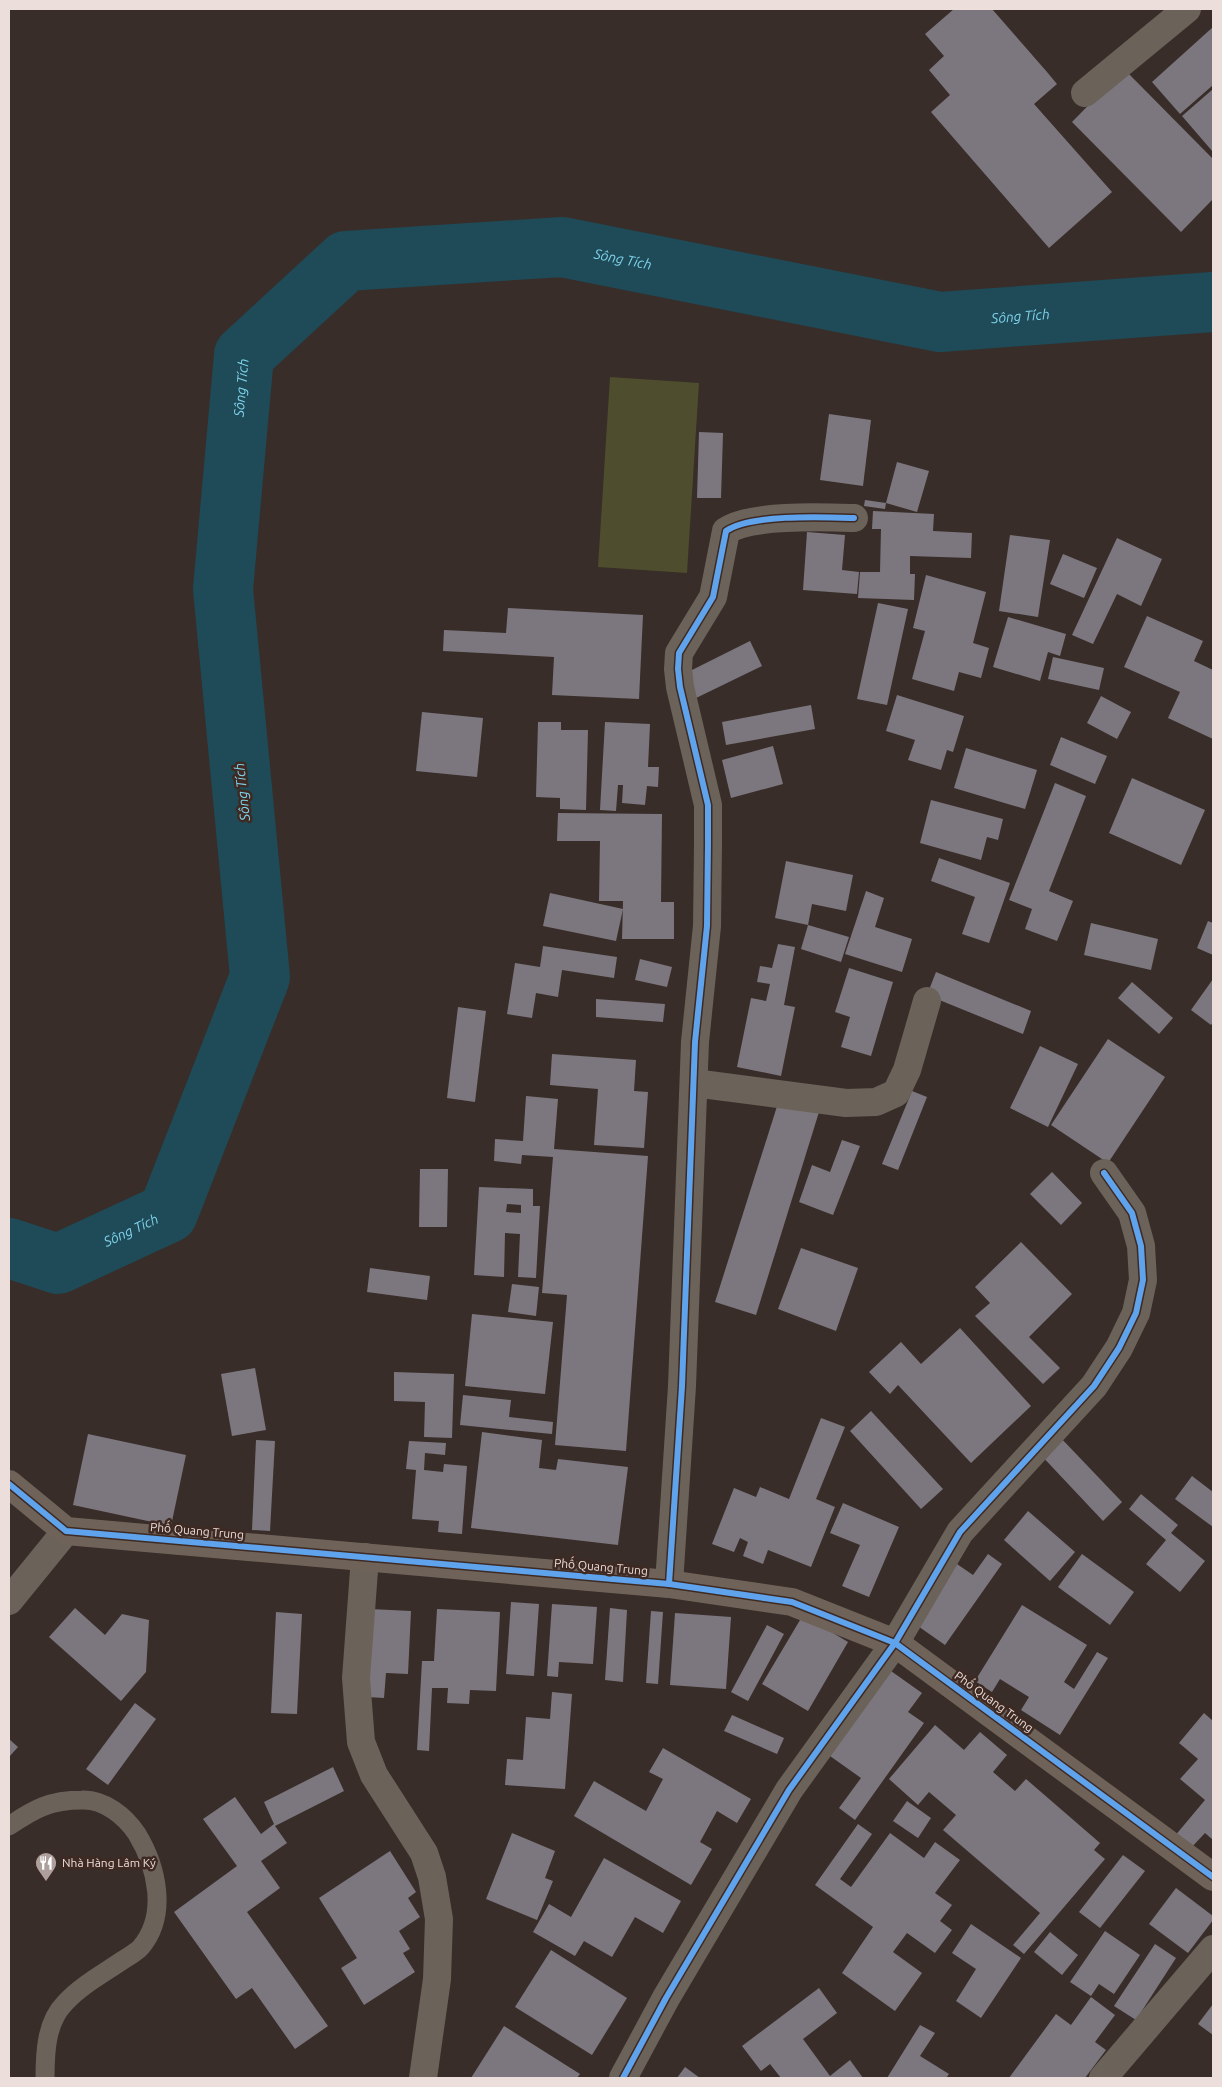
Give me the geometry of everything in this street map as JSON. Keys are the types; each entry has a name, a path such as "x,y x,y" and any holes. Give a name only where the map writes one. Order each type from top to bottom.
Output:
{"street":[{"path":"1085,93 1187,9"},
{"path":"669,1584 682,1386 696,1032 707,926 708,805 680,688 679,652 714,597 726,531 732,527 755,521 854,518"},
{"path":"694,1083 846,1104 876,1102 896,1093 907,1070 927,1001"},
{"path":"623,2078 666,1998 789,1790 895,1643 960,1532 1094,1386 1119,1348 1136,1313 1143,1280 1141,1246 1132,1213 1104,1173"},
{"path":"9,1484 66,1531 9,1601"},
{"name":"Phố Quang Trung","path":"66,1531 669,1584 792,1602 895,1643 1213,1877"},
{"path":"365,1557 356,1678 361,1742 374,1775 424,1853 432,1877 439,1919 437,1979 423,2078"},
{"path":"1103,2078 1213,1949"}],"lane":[{"path":"9,1826 34,1808 67,1800 89,1799 112,1808 132,1826 148,1851 158,1893 157,1919 141,1948 64,2003 53,2022 46,2047 45,2078"}],"shaded area":[{"path":"610,377 699,383 687,573 598,567"}],"building":[{"path":"954,9 992,9 1047,72 1057,84 1034,104 1112,192 1049,248 931,112 950,95 929,70 944,56 925,34"},
{"path":"1213,27 1213,85 1180,114 1152,82"},
{"path":"1124,69 1213,159 1213,199 1181,232 1072,122"},
{"path":"1213,89 1213,152 1182,116"},
{"path":"829,414 871,420 863,486 820,480"},
{"path":"699,432 723,433 721,498 697,498"},
{"path":"897,462 929,471 917,512 886,503"},
{"path":"865,500 886,503 885,509 864,506"},
{"path":"873,511 934,514 933,531 972,533 971,558 910,556 910,574 915,574 914,600 858,598 860,572 880,572 881,529 872,529"},
{"path":"807,532 845,535 842,570 859,572 857,594 803,590"},
{"path":"1010,535 1050,540 1038,617 999,611"},
{"path":"1117,538 1162,559 1141,606 1117,594 1093,644 1072,635"},
{"path":"1063,554 1097,568 1084,598 1050,584"},
{"path":"926,575 986,592 973,643 989,648 981,678 959,672 954,691 912,679 925,631 913,628"},
{"path":"878,603 908,609 887,705 857,699"},
{"path":"508,608 643,615 639,699 552,695 554,657 443,651 444,630 506,633"},
{"path":"1147,616 1203,641 1194,661 1213,670 1213,739 1168,718 1180,692 1124,667"},
{"path":"1008,617 1066,634 1060,656 1048,652 1040,681 993,667"},
{"path":"750,641 762,666 694,699 682,675"},
{"path":"1053,657 1104,668 1099,690 1048,679"},
{"path":"897,695 964,716 953,752 947,750 941,770 908,760 915,740 886,731"},
{"path":"1101,696 1131,712 1117,739 1087,723"},
{"path":"811,705 815,729 726,745 722,722"},
{"path":"422,712 483,718 477,777 416,771"},
{"path":"538,722 561,722 561,730 588,730 586,810 560,809 560,798 536,797"},
{"path":"605,722 650,724 648,767 659,767 658,787 647,786 645,805 622,803 623,785 618,785 616,811 600,810"},
{"path":"1061,737 1107,756 1095,784 1050,765"},
{"path":"773,746 783,784 731,798 722,760"},
{"path":"966,748 1037,770 1025,809 954,788"},
{"path":"1132,778 1205,810 1181,865 1109,833"},
{"path":"1055,783 1086,796 1049,891 1073,901 1057,941 1025,929 1032,909 1009,900"},
{"path":"931,800 1003,819 998,840 987,837 981,860 920,843"},
{"path":"558,813 662,814 661,902 674,902 674,939 622,939 623,901 599,901 600,841 557,841"},
{"path":"939,858 1010,883 989,943 962,934 975,897 931,881"},
{"path":"786,861 853,875 846,911 812,904 808,925 775,918"},
{"path":"866,891 884,898 875,927 912,939 902,972 845,954"},
{"path":"550,893 623,909 616,941 543,926"},
{"path":"1208,921 1213,923 1213,955 1197,948"},
{"path":"1091,923 1158,939 1151,970 1084,955"},
{"path":"808,925 849,937 841,962 801,949"},
{"path":"778,944 795,947 784,1005 795,1007 781,1076 737,1067 751,998 766,1001 770,984 757,982 760,966 772,968"},
{"path":"543,946 617,957 614,978 562,970 558,997 536,993 532,1018 507,1014 515,963 540,967"},
{"path":"640,959 672,967 667,987 635,980"},
{"path":"849,968 893,982 871,1056 841,1047 850,1017 835,1012"},
{"path":"936,972 1031,1011 1023,1034 927,995"},
{"path":"1213,979 1213,1022 1211,1025 1191,1010"},
{"path":"1132,982 1173,1018 1159,1034 1118,998"},
{"path":"596,999 665,1004 663,1022 596,1017"},
{"path":"458,1007 486,1011 475,1102 447,1098"},
{"path":"1108,1039 1165,1077 1108,1163 1051,1125"},
{"path":"1040,1046 1078,1064 1048,1127 1010,1108"},
{"path":"552,1054 636,1060 634,1091 648,1092 644,1148 594,1145 598,1089 550,1085"},
{"path":"912,1091 927,1097 898,1170 882,1164"},
{"path":"526,1096 558,1099 554,1149 648,1156 626,1451 555,1445 567,1295 542,1293 553,1157 522,1155 521,1164 494,1161 495,1139 523,1141"},
{"path":"779,1100 819,1112 756,1315 715,1302"},
{"path":"842,1140 860,1146 833,1215 799,1202 812,1165 830,1172"},
{"path":"420,1169 448,1169 447,1227 419,1227"},
{"path":"1052,1172 1082,1203 1061,1225 1030,1194"},
{"path":"479,1187 533,1189 533,1206 540,1206 536,1278 518,1277 520,1234 505,1233 504,1277 474,1275","holes":["507,1204 521,1205 521,1213 506,1212"]},
{"path":"1021,1242 1072,1294 1029,1337 1060,1368 1043,1384 975,1316 990,1303 975,1287"},
{"path":"801,1248 858,1268 836,1331 778,1309"},
{"path":"370,1268 430,1276 427,1300 367,1292"},
{"path":"512,1284 539,1287 536,1316 508,1312"},
{"path":"472,1314 553,1322 545,1394 465,1386"},
{"path":"960,1328 1031,1406 971,1463 898,1385 890,1394 869,1372 901,1342 921,1364"},
{"path":"255,1368 266,1430 232,1436 221,1374"},
{"path":"394,1372 454,1374 452,1438 424,1437 425,1402 394,1401"},
{"path":"463,1395 511,1400 509,1417 553,1422 552,1434 460,1425"},
{"path":"871,1411 943,1489 921,1509 850,1431"},
{"path":"821,1418 845,1427 816,1499 835,1507 811,1567 768,1550 763,1564 743,1556 748,1542 740,1538 734,1552 712,1544 734,1488 756,1497 760,1487 789,1499"},
{"path":"482,1432 542,1440 539,1468 556,1470 558,1459 628,1467 618,1545 471,1528"},
{"path":"88,1434 186,1455 171,1526 73,1505"},
{"path":"1058,1435 1122,1502 1103,1521 1039,1453"},
{"path":"256,1440 275,1441 270,1531 252,1530"},
{"path":"409,1441 446,1443 445,1455 425,1453 424,1470 443,1472 444,1464 467,1466 462,1534 438,1532 439,1521 412,1519 416,1470 406,1469"},
{"path":"1192,1476 1213,1492 1213,1527 1175,1499"},
{"path":"1141,1494 1178,1525 1171,1533 1205,1561 1180,1592 1146,1564 1166,1540 1129,1509"},
{"path":"843,1503 899,1527 869,1597 842,1586 860,1545 830,1533"},
{"path":"1028,1511 1075,1552 1050,1581 1004,1540"},
{"path":"988,1554 1002,1564 945,1645 915,1624 957,1564 973,1575"},
{"path":"1082,1554 1134,1592 1110,1625 1058,1587"},
{"path":"511,1602 539,1604 534,1676 506,1674"},
{"path":"552,1604 597,1607 593,1664 559,1662 558,1677 547,1676"},
{"path":"1022,1605 1087,1645 1064,1682 1074,1689 1097,1652 1108,1658 1060,1735 1021,1710 1029,1697 1000,1679 992,1692 975,1681"},
{"path":"75,1608 105,1635 122,1614 149,1620 146,1672 121,1701 49,1637"},
{"path":"610,1608 627,1610 623,1682 605,1680"},
{"path":"370,1609 411,1611 408,1674 386,1673 384,1698 367,1697"},
{"path":"437,1609 500,1612 496,1691 470,1690 469,1704 447,1703 448,1688 432,1688 429,1751 417,1750 422,1661 434,1661"},
{"path":"651,1611 663,1612 658,1684 646,1683"},
{"path":"276,1612 302,1614 297,1714 271,1713"},
{"path":"675,1613 731,1617 726,1689 670,1685"},
{"path":"803,1615 848,1642 808,1711 762,1684"},
{"path":"767,1625 784,1634 748,1701 731,1692"},
{"path":"891,1671 922,1693 908,1712 924,1723 855,1820 839,1808 861,1778 830,1756"},
{"path":"552,1692 572,1694 565,1789 505,1785 507,1759 523,1760 526,1717 550,1719"},
{"path":"135,1703 156,1719 108,1785 86,1769"},
{"path":"1204,1713 1213,1721 1213,1840 1205,1833 1189,1850 1174,1837 1205,1800 1180,1779 1198,1759 1179,1743"},
{"path":"732,1715 784,1738 777,1754 724,1731"},
{"path":"935,1725 964,1750 980,1732 1007,1755 993,1772 1015,1791 1026,1779 1100,1843 1094,1850 1105,1859 1024,1954 1013,1945 1040,1913 943,1830 956,1815 929,1792 918,1805 889,1779"},
{"path":"9,1739 18,1747 9,1757"},
{"path":"663,1748 751,1799 737,1823 717,1811 700,1842 712,1849 691,1885 574,1816 594,1781 646,1811 663,1779 649,1772"},
{"path":"333,1767 344,1791 275,1826 287,1843 261,1861 280,1888 247,1912 328,2026 295,2049 252,1988 236,1999 174,1912 237,1866 203,1819 235,1797 261,1834 274,1824 264,1802"},
{"path":"907,1801 931,1818 918,1838 893,1821"},
{"path":"858,1824 872,1834 840,1879 851,1887 890,1833 924,1858 935,1842 960,1860 935,1893 952,1905 940,1921 952,1930 935,1953 907,1933 893,1952 922,1973 895,2011 842,1973 873,1927 815,1885"},
{"path":"512,1833 555,1851 545,1878 553,1881 537,1920 486,1899"},
{"path":"390,1851 416,1892 408,1898 420,1917 399,1931 410,1949 403,1953 415,1972 364,2005 341,1968 357,1958 319,1898"},
{"path":"1123,1855 1145,1871 1100,1928 1079,1912"},
{"path":"604,1858 681,1901 663,1933 635,1917 612,1957 584,1941 575,1956 533,1932 549,1904 571,1917"},
{"path":"1176,1888 1213,1916 1213,1920 1188,1953 1149,1924"},
{"path":"971,1924 1021,1958 981,2018 956,2001 976,1969 952,1953"},
{"path":"1105,1931 1140,1955 1114,1994 1099,1984 1091,1996 1070,1982"},
{"path":"1050,1932 1078,1955 1062,1975 1034,1952"},
{"path":"1155,1944 1176,1958 1136,2020 1114,2006"},
{"path":"551,1950 627,1998 592,2055 515,2007"},
{"path":"819,1988 837,2013 803,2039 830,2076 850,2060 863,2078 781,2078 770,2064 761,2071 742,2046"},
{"path":"1091,1997 1115,2015 1095,2042 1106,2050 1085,2078 1009,2078 1056,2014 1071,2025"},
{"path":"1213,2004 1213,2035 1198,2024"},
{"path":"920,2025 935,2033 920,2056 949,2074 946,2078 887,2078"},
{"path":"504,2026 580,2074 577,2078 471,2078"},
{"path":"685,2067 700,2078 677,2078"}],"waterway":[{"name":"Sông Tích","path":"9,1248 58,1264 168,1213 260,977 223,589 244,355 346,261 562,247 940,322 1213,302"}],"cycle path":[{"path":"669,1584 682,1386 695,1042 707,926 708,845 708,805 680,687 679,653 713,597 726,531 737,526 769,519 806,517 854,518"},
{"path":"623,2078 666,1998 789,1790 895,1643 960,1532 1094,1386 1119,1348 1136,1313 1143,1280 1141,1246 1132,1213 1104,1173"},
{"path":"9,1484 66,1531 669,1584 792,1602 895,1643 1213,1877"}],"place":[{"name":"Nhà Hàng Lâm Ký","path":"46,1882"}]}
